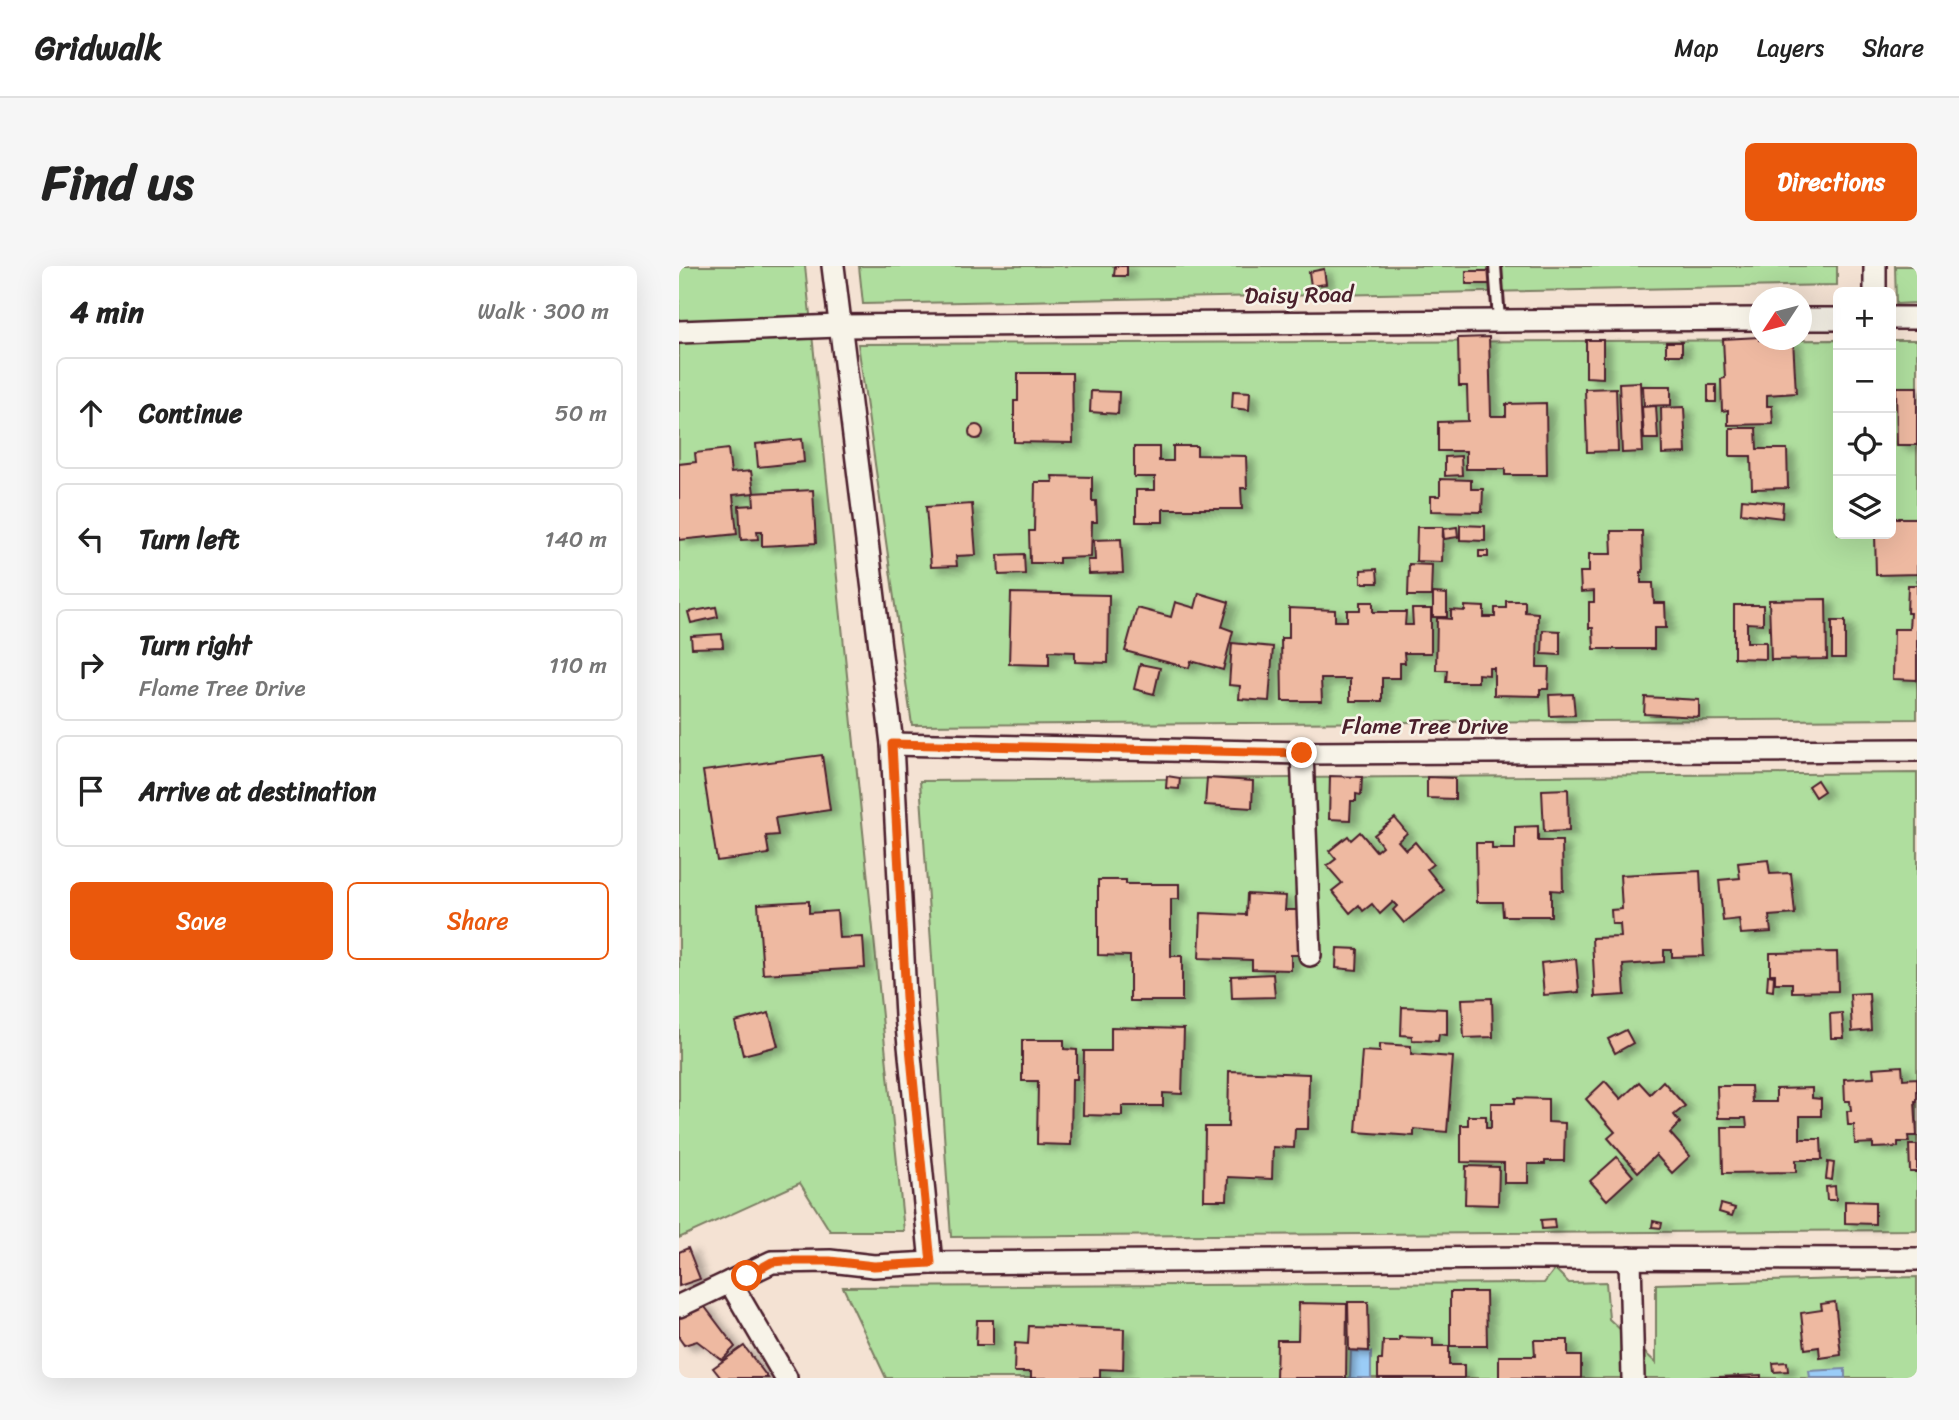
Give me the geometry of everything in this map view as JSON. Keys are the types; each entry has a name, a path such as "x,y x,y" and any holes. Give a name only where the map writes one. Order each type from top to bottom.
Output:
{"street":[{"path":"832,266 892,744 907,1016 931,1263"},
{"path":"1875,266 1875,287"},
{"path":"1896,318 1917,318"},
{"name":"Daisy Road","path":"679,332 839,326 1749,319"},
{"path":"1812,319 1833,319"},
{"name":"Flame Tree Drive","path":"892,744 1302,753 1917,750"},
{"path":"1302,753 1310,955"},
{"path":"1630,1258 1633,1378"},
{"path":"679,1306 772,1262 785,1261 830,1261 874,1266 931,1263 1630,1258 1917,1259"},
{"path":"730,1282 786,1378"}],"lane":[{"path":"1495,266 1499,320"}],"green space":[{"path":"679,266 805,266 904,1231 830,1231 800,1183 679,1238"},
{"path":"859,266 1837,266 1837,285 863,304"},
{"path":"1895,266 1917,266 1917,303 1896,304"},
{"path":"1749,340 1749,350 1812,350 1812,340 1833,340 1833,539 1896,539 1896,340 1917,340 1917,719 912,725 858,344"},
{"path":"1917,773 1917,1230 951,1237 920,781"},
{"path":"1555,1269 1569,1283 1606,1282 1609,1319 1656,1363 1656,1284 1917,1277 1917,1378 886,1378 843,1287 1544,1283"}],"water":[{"path":"1351,1351 1371,1352 1371,1378 1350,1378"},
{"path":"1845,1369 1845,1378 1810,1378 1809,1371"}],"building":[{"path":"1115,266 1127,266 1127,276 1114,276"},
{"path":"1324,269 1326,284 1311,286 1309,272"},
{"path":"1466,271 1490,271 1490,284 1466,284"},
{"path":"1489,337 1491,416 1506,416 1506,404 1546,403 1547,475 1505,475 1505,469 1466,469 1466,451 1438,451 1438,422 1468,421 1467,386 1459,386 1458,338"},
{"path":"1749,338 1749,350 1794,350 1796,393 1767,395 1767,406 1772,406 1773,424 1728,425 1728,410 1722,411 1721,379 1725,378 1723,339"},
{"path":"1586,340 1603,340 1603,378 1586,377"},
{"path":"1666,342 1682,342 1682,355 1666,355"},
{"path":"1018,373 1072,373 1073,443 1014,442 1014,401 1018,401"},
{"path":"1640,382 1643,452 1622,453 1619,383"},
{"path":"1708,385 1716,385 1716,402 1708,402"},
{"path":"1643,386 1671,386 1671,405 1644,406"},
{"path":"1896,387 1917,387 1917,445 1897,445"},
{"path":"1616,388 1618,451 1587,452 1585,389"},
{"path":"1091,391 1119,392 1118,414 1090,412"},
{"path":"1233,391 1250,392 1249,410 1232,408"},
{"path":"1656,406 1658,439 1644,439 1642,407"},
{"path":"1684,407 1686,453 1662,454 1661,408"},
{"path":"976,425 981,427 981,437 976,439 971,437 969,432 971,427"},
{"path":"1730,428 1756,428 1757,449 1787,449 1788,488 1752,489 1751,456 1730,456"},
{"path":"802,439 804,462 758,467 756,444"},
{"path":"1173,446 1197,446 1197,455 1246,456 1247,488 1241,488 1242,509 1163,509 1163,522 1136,522 1136,490 1155,490 1155,477 1134,477 1134,447 1159,447 1159,461 1173,461"},
{"path":"728,449 731,473 751,471 754,493 733,495 737,534 679,540 679,464 696,462 695,453"},
{"path":"1461,456 1462,475 1445,476 1445,457"},
{"path":"1052,476 1092,477 1092,501 1096,501 1097,522 1092,522 1091,557 1059,558 1059,563 1030,563 1029,531 1034,531 1035,482 1053,482"},
{"path":"1440,479 1471,480 1471,489 1483,489 1482,512 1431,511 1431,496 1440,496"},
{"path":"813,490 816,543 762,546 762,531 757,531 758,539 741,540 739,506 754,505 753,493"},
{"path":"1742,499 1783,503 1782,518 1741,513"},
{"path":"972,504 976,555 956,556 957,566 931,567 926,507"},
{"path":"1896,518 1917,518 1917,574 1876,575 1875,539 1896,539"},
{"path":"1460,525 1485,526 1485,541 1460,540"},
{"path":"1417,527 1443,527 1442,562 1416,561"},
{"path":"1457,527 1458,537 1444,539 1443,529"},
{"path":"1611,531 1642,531 1641,583 1653,583 1654,603 1665,603 1666,628 1654,628 1654,649 1594,649 1593,628 1589,628 1589,602 1594,602 1594,591 1581,592 1580,572 1589,572 1589,554 1612,554"},
{"path":"1121,539 1123,573 1089,574 1088,560 1095,560 1094,540"},
{"path":"1479,551 1488,551 1488,557 1479,557"},
{"path":"1024,554 1025,574 999,575 998,555"},
{"path":"1409,564 1432,565 1431,596 1408,596"},
{"path":"1377,569 1378,583 1361,583 1361,570"},
{"path":"1908,585 1917,585 1917,680 1893,679 1894,629 1909,629"},
{"path":"1011,593 1109,595 1108,663 1075,662 1075,652 1049,651 1049,665 1009,664"},
{"path":"1199,593 1229,602 1222,627 1233,631 1223,670 1191,661 1189,668 1125,651 1137,608 1171,617 1175,602 1195,608"},
{"path":"1433,593 1447,594 1447,617 1433,617"},
{"path":"1826,599 1827,659 1771,660 1769,600"},
{"path":"1506,601 1525,601 1525,612 1538,613 1537,667 1549,667 1548,689 1540,689 1540,696 1494,695 1494,668 1489,668 1489,675 1478,674 1478,682 1446,682 1447,670 1436,670 1437,618 1451,619 1451,610 1465,611 1465,606 1484,607 1484,617 1495,617 1495,608 1506,608"},
{"path":"1360,602 1373,602 1373,612 1406,612 1405,625 1413,625 1412,609 1431,609 1431,653 1404,653 1405,663 1400,663 1400,678 1382,678 1382,701 1350,701 1350,679 1321,679 1322,701 1282,701 1281,638 1289,638 1289,608 1335,610 1335,621 1347,621 1347,610 1360,610"},
{"path":"1734,605 1763,605 1763,624 1747,623 1747,642 1766,642 1766,659 1734,658"},
{"path":"716,607 718,617 691,623 688,612"},
{"path":"1832,621 1845,621 1845,658 1832,658"},
{"path":"1543,630 1560,631 1560,655 1542,654"},
{"path":"722,634 723,647 692,648 691,636"},
{"path":"1232,643 1273,647 1269,701 1239,699 1240,686 1229,685"},
{"path":"1140,664 1160,668 1154,694 1134,689"},
{"path":"1573,694 1575,715 1550,716 1549,695"},
{"path":"1645,697 1699,700 1699,717 1644,714"},
{"path":"822,755 830,810 775,818 778,835 766,836 769,854 717,861 703,771"},
{"path":"1167,776 1180,778 1179,789 1166,788"},
{"path":"1330,776 1362,777 1361,795 1356,794 1356,801 1351,801 1350,820 1329,819"},
{"path":"1427,777 1455,778 1455,799 1427,798"},
{"path":"1207,778 1253,781 1252,808 1205,805"},
{"path":"1817,780 1824,791 1815,797 1808,786"},
{"path":"1568,789 1569,831 1544,832 1542,790"},
{"path":"1395,818 1407,833 1398,841 1406,850 1415,842 1433,864 1427,869 1444,890 1404,923 1393,910 1397,906 1393,902 1380,914 1372,904 1363,911 1359,905 1350,913 1332,891 1342,883 1327,866 1336,859 1329,851 1348,836 1351,840 1360,832 1376,851 1382,846 1374,835"},
{"path":"1538,826 1538,841 1562,841 1563,891 1551,890 1551,916 1503,916 1502,902 1477,902 1476,843 1492,843 1492,849 1515,849 1515,827"},
{"path":"1768,860 1770,874 1791,873 1795,914 1769,916 1771,932 1741,934 1739,919 1723,921 1719,880 1740,878 1738,863"},
{"path":"1700,871 1704,956 1672,957 1672,950 1664,950 1664,962 1623,965 1625,995 1595,997 1592,938 1621,937 1620,924 1612,924 1611,910 1622,909 1620,875"},
{"path":"1098,880 1126,880 1126,884 1179,884 1179,899 1171,899 1171,956 1182,956 1182,1001 1130,1001 1130,956 1098,955"},
{"path":"1247,894 1286,896 1285,910 1306,910 1304,955 1291,955 1291,970 1252,969 1252,960 1199,958 1201,913 1246,915"},
{"path":"809,901 809,913 837,911 839,938 863,937 865,968 763,974 758,904"},
{"path":"1337,948 1358,949 1357,970 1336,968"},
{"path":"1837,952 1838,991 1792,992 1792,983 1775,983 1775,974 1770,974 1770,953"},
{"path":"1576,959 1579,992 1544,995 1541,963"},
{"path":"1273,974 1275,997 1232,998 1231,976"},
{"path":"1768,975 1774,976 1773,991 1767,990"},
{"path":"1869,993 1871,1030 1852,1032 1850,994"},
{"path":"1492,998 1493,1037 1464,1038 1462,999"},
{"path":"1402,1007 1447,1009 1447,1035 1439,1034 1438,1041 1412,1040 1412,1036 1401,1035"},
{"path":"769,1013 778,1046 743,1055 735,1022"},
{"path":"1842,1013 1844,1038 1831,1038 1830,1014"},
{"path":"1111,1027 1184,1029 1182,1094 1163,1093 1163,1106 1122,1106 1122,1116 1083,1115 1084,1051 1111,1051"},
{"path":"1626,1030 1633,1043 1615,1053 1608,1039"},
{"path":"1022,1040 1064,1040 1064,1049 1077,1050 1077,1079 1072,1079 1071,1145 1037,1144 1038,1081 1022,1081"},
{"path":"1380,1044 1411,1046 1411,1054 1453,1057 1447,1132 1414,1129 1414,1136 1356,1132 1362,1051 1380,1052"},
{"path":"1902,1066 1903,1079 1917,1078 1917,1136 1908,1136 1909,1142 1898,1142 1898,1147 1873,1148 1873,1143 1855,1144 1854,1125 1848,1125 1847,1111 1851,1111 1850,1101 1845,1101 1844,1079 1874,1077 1873,1068"},
{"path":"1229,1071 1309,1074 1308,1129 1295,1129 1294,1148 1273,1147 1272,1179 1228,1177 1227,1200 1204,1200 1205,1127 1228,1127"},
{"path":"1605,1081 1621,1099 1639,1082 1650,1094 1663,1081 1685,1106 1674,1115 1680,1123 1670,1133 1690,1156 1672,1173 1656,1155 1638,1172 1608,1138 1615,1132 1586,1099"},
{"path":"1717,1086 1751,1086 1752,1102 1776,1102 1776,1089 1812,1088 1812,1098 1821,1099 1821,1116 1800,1116 1800,1139 1821,1139 1822,1160 1796,1160 1796,1172 1723,1173 1722,1127 1747,1127 1746,1118 1718,1118"},
{"path":"1515,1098 1548,1099 1548,1122 1565,1123 1564,1161 1528,1164 1528,1183 1504,1183 1504,1163 1461,1162 1461,1125 1468,1125 1468,1116 1486,1116 1486,1128 1491,1128 1491,1103 1515,1103"},
{"path":"1909,1145 1917,1145 1917,1172 1910,1172"},
{"path":"1617,1157 1633,1176 1607,1200 1590,1181"},
{"path":"1828,1162 1834,1163 1832,1180 1826,1179"},
{"path":"1466,1166 1499,1167 1498,1205 1465,1204"},
{"path":"1835,1186 1836,1200 1827,1200 1826,1187"},
{"path":"1845,1201 1875,1202 1875,1224 1845,1223"},
{"path":"1721,1204 1735,1208 1732,1216 1719,1212"},
{"path":"1554,1219 1555,1228 1542,1229 1541,1220"},
{"path":"1653,1221 1662,1223 1661,1228 1652,1227"},
{"path":"688,1248 700,1279 679,1286 679,1252"},
{"path":"1450,1292 1486,1292 1487,1346 1450,1346"},
{"path":"1348,1302 1368,1302 1369,1351 1349,1350"},
{"path":"1835,1302 1841,1355 1820,1358 1819,1347 1805,1349 1801,1313 1822,1310 1821,1304"},
{"path":"702,1303 735,1347 722,1360 697,1341 684,1345 679,1338 679,1313"},
{"path":"1299,1303 1347,1304 1346,1378 1276,1378 1277,1340 1298,1340"},
{"path":"977,1320 993,1320 993,1345 976,1345"},
{"path":"1029,1326 1124,1329 1123,1370 1100,1369 1100,1378 1031,1378 1031,1372 1014,1372 1015,1343 1028,1344"},
{"path":"1399,1337 1433,1338 1433,1346 1449,1346 1449,1365 1464,1365 1464,1378 1378,1378 1378,1360 1382,1360 1383,1341 1399,1341"},
{"path":"1534,1340 1568,1340 1568,1356 1581,1356 1581,1378 1499,1378 1499,1356 1535,1356"},
{"path":"744,1346 768,1378 721,1378 713,1368"},
{"path":"1787,1362 1788,1371 1774,1372 1773,1363"},
{"path":"1761,1375 1761,1378 1697,1378"}],"route":[{"path":"747,1276 772,1262 785,1261 830,1261 874,1266 931,1263 907,1016 892,744 1302,753"}]}
